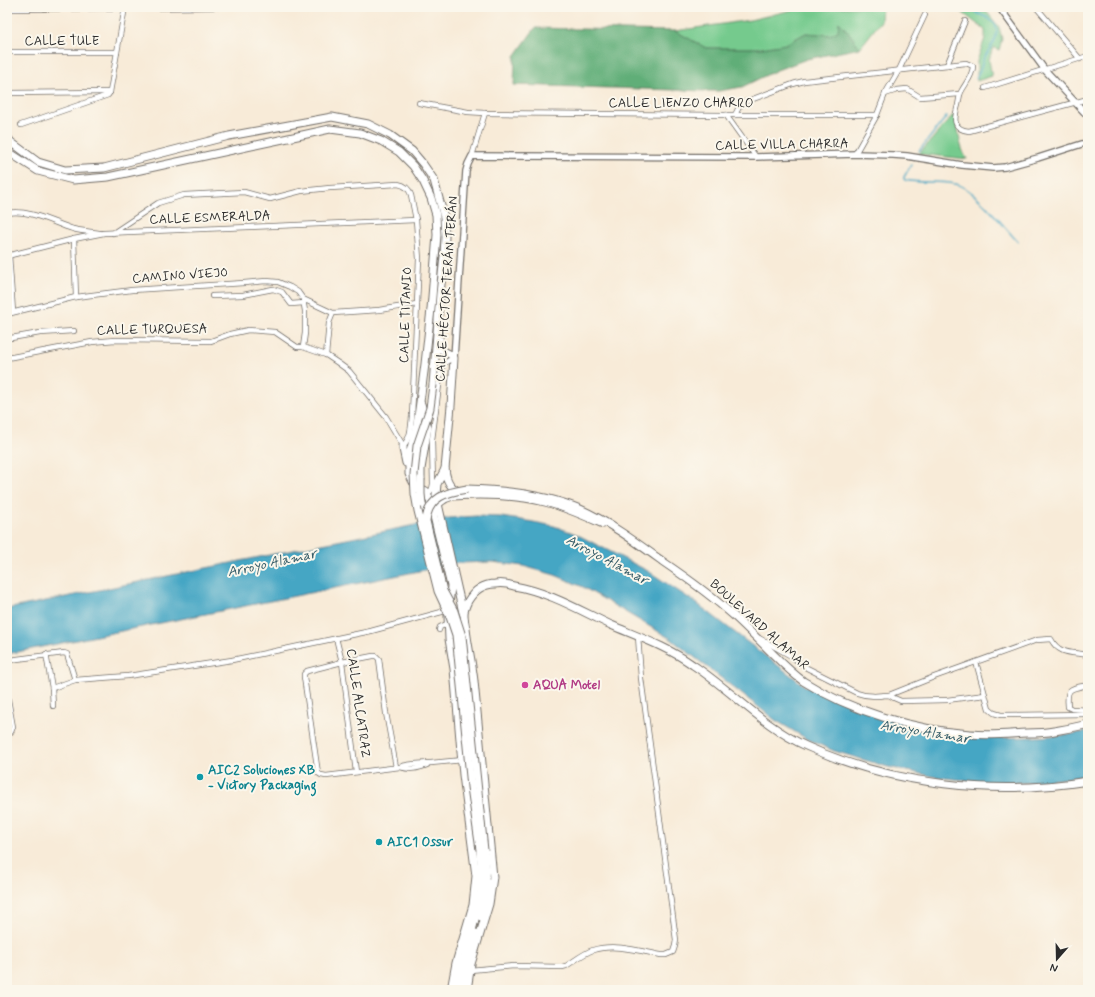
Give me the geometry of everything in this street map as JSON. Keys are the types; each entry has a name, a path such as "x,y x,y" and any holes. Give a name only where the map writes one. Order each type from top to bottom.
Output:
{"main road":[{"path":"7,137 11,142 38,162 65,170 104,168 229,136 332,117 368,124 390,135 412,151 434,180 444,217 444,256 433,385 430,408 416,453 414,474 415,494 438,591 456,635 471,787 487,872 485,899 482,913 465,968 461,990"},
{"path":"7,151 38,171 73,180 108,177 330,129 360,133 381,141 400,152 413,166 423,181 432,198 437,235 426,364 417,425 409,456 409,474 415,485 426,491 436,513 463,613 474,677 493,877 489,904 470,970 467,990"},
{"path":"439,307 442,310 439,348 454,358"},
{"name":"CALLE HÉCTOR TERÁN TERÁN","path":"454,358 452,406 445,469 446,478 449,484 458,492 468,492"},
{"path":"420,402 428,427 421,470 421,494 443,591 454,611 462,636 482,850 481,890 475,920 463,958 456,990"},
{"path":"403,446 406,476 408,480 415,489 428,494"},
{"name":"CALLE HÉCTOR TERÁN TERÁN","path":"437,487 445,469"},
{"path":"428,494 437,487"},
{"path":"436,513 438,504 437,487"},
{"name":"BOULEVARD ALAMAR","path":"468,492 499,490 555,500 579,509 603,521 637,542 700,588 734,616 791,672 802,680 836,699 884,717 940,731 970,734 1002,735 1052,731 1088,724"},
{"path":"426,521 430,507 438,498 453,491 468,492"},
{"path":"438,504 450,497 468,492"},
{"path":"451,572 449,610 450,638 462,760 476,876 473,905 456,963 451,990"},
{"path":"463,613 473,594 482,587 497,583 528,588 557,598 597,618 677,654 693,664 777,729 804,745 866,768 896,776 982,787 1030,787 1088,781"}],"street":[{"path":"21,125 108,95 110,92 124,7"},
{"path":"7,9 223,7"},
{"path":"999,7 1045,70 1088,116"},
{"path":"1036,7 1080,59"},
{"path":"855,154 877,115 885,94 899,70 926,15"},
{"path":"947,65 965,21"},
{"name":"CALLE TULE","path":"7,52 117,52"},
{"path":"985,88 1088,56"},
{"path":"735,114 739,107 745,102 804,81 966,63 973,66 972,74 960,94 955,117 956,124 962,130 969,131 1088,99"},
{"path":"885,94 897,90 907,90 920,97 960,94"},
{"path":"7,92 110,92"},
{"name":"CALLE LIENZO CHARRO","path":"419,103 468,112 485,113 877,115"},
{"name":"CALLE HÉCTOR TERÁN TERÁN","path":"454,358 466,171 485,113"},
{"path":"726,115 756,157"},
{"name":"CALLE VILLA CHARRA","path":"472,156 756,157 855,154 907,156 993,168 1038,158 1088,142"},
{"name":"CALLE TITANIO","path":"113,233 158,203 184,195 244,192 270,199 301,190 398,184 405,186 410,191 416,220 419,259 412,416 410,434 403,446"},
{"path":"7,214 13,212 29,213 74,229 104,233"},
{"name":"CALLE ESMERALDA","path":"8,255 104,233 416,220"},
{"path":"74,239 76,297"},
{"path":"8,255 13,312"},
{"name":"CAMINO VIEJO","path":"7,314 76,297 132,290 266,281 278,282 290,287 298,292 303,301"},
{"path":"212,296 243,295 273,289 282,292 291,304 303,301 333,313 379,310 417,304"},
{"path":"303,301 305,311 305,334 303,347"},
{"path":"326,355 329,323 333,313"},
{"path":"7,336 11,338 74,330"},
{"name":"CALLE TURQUESA","path":"9,357 92,342 115,340 211,341 230,334 248,330 275,332 297,347 303,347 326,355 349,372 386,416 409,456"},
{"path":"7,351 9,357"},
{"path":"428,494 432,489 433,484 432,440 441,370 445,362 454,358"},
{"path":"52,688 74,680 128,676 232,660 371,631 449,610"},
{"path":"438,614 449,621 440,626 438,630"},
{"path":"753,634 791,656 807,668 857,693 871,697 889,695 1036,640 1051,639 1054,646 1062,651 1088,655"},
{"path":"470,970 514,966 562,967 591,950 604,947 613,947 661,955 666,955 673,952 676,940 642,678 638,636"},
{"name":"CALLE ALCATRAZ","path":"336,638 342,662 356,772"},
{"path":"7,661 64,652 67,654 74,680"},
{"path":"46,654 52,688 53,706"},
{"path":"398,767 386,713 379,659 376,656 342,662 307,671 304,674 318,773 321,775 326,776 398,767 415,763 481,758"},
{"path":"976,662 989,710 994,713 1001,715 1088,714"},
{"path":"1088,685 1074,688 1067,695 1068,707 1072,709 1088,710"},
{"path":"7,694 13,728 9,733"},
{"path":"889,695 901,701 947,700 985,695"}],"green space":[{"path":"797,7 882,7 881,21 860,48 839,22 839,31 830,35 806,33 786,44 762,48 706,48 675,31 750,20 796,9"},
{"path":"955,7 980,7 986,11 999,27 1002,39 999,50 993,47 989,60 992,76 977,81 977,61 985,38 985,30"},
{"path":"839,22 860,48 807,59 777,70 742,87 719,91 707,91 514,85 515,56 535,28 675,31 706,48 762,48 786,44 806,33 830,35 838,31"},
{"path":"953,115 957,122 962,149 967,159 919,154"}],"water":[{"name":"Arroyo Alamar","path":"476,516 501,517 528,521 554,526 576,534 648,571 695,602 805,686 907,725 992,738 1067,735 1088,731 1088,776 1025,783 982,782 936,777 888,767 834,751 807,739 775,720 671,639 583,587 555,575 523,566 492,562 459,563 7,654 7,609 449,518"}],"waterway":[{"path":"970,7 995,24 997,31 995,40 983,60 976,78"},
{"path":"919,151 947,116"},
{"path":"911,165 904,177 905,180 949,183 963,187 980,200 1018,242"}],"place":[{"name":"AQUA Motel","path":"525,685"},
{"name":"AIC2 Soluciones XB - Victory Packaging","path":"200,777"},
{"name":"AIC1 Ossur","path":"379,842"}]}
